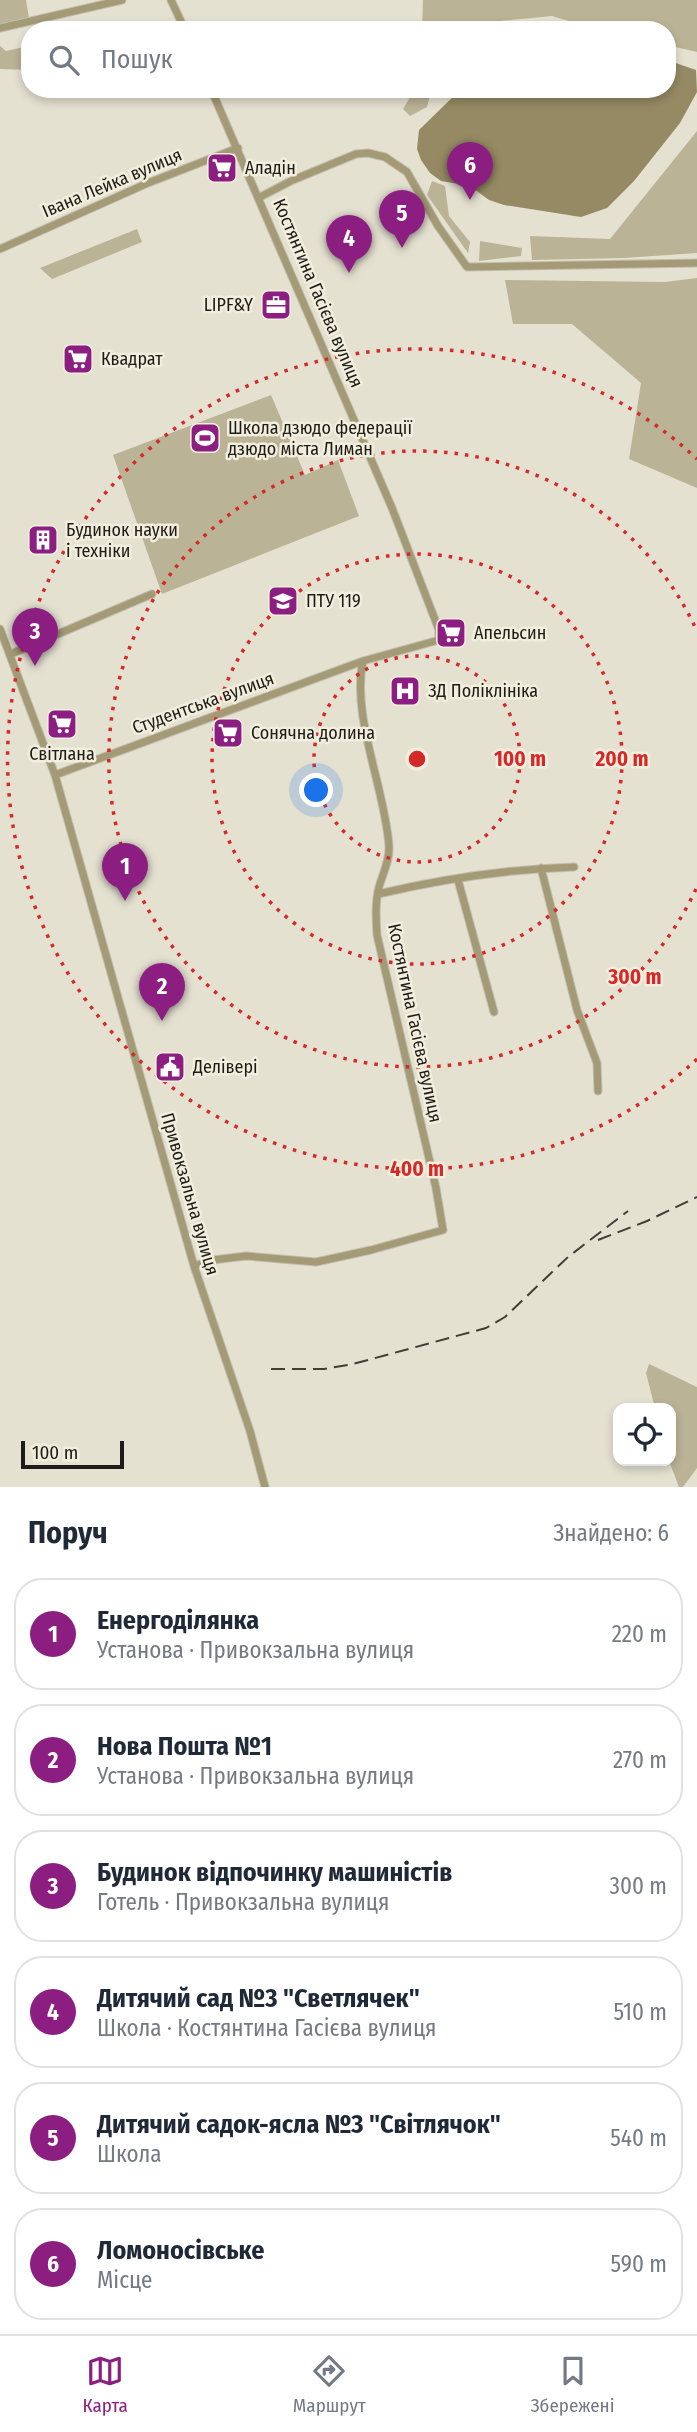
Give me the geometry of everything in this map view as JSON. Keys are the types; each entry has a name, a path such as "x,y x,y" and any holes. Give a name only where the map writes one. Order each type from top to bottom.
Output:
{"street":[{"path":"30,21 122,0"},
{"path":"172,0 181,21"},
{"path":"0,28 21,23"},
{"name":"Костянтина Гасієва вулиця","path":"194,1266 213,1260 246,1256 316,1262 443,1230 436,1188 377,935 378,894 390,850 360,694 363,661 439,640 439,630 392,508 215,98"},
{"name":"Івана Лейка вулиця","path":"0,249 148,183 238,148"},
{"path":"260,197 356,154 368,153 385,157 407,172 449,243 467,267 697,263"},
{"path":"10,654 152,594"},
{"name":"Привокзальна вулиця","path":"0,629 55,775 194,1266 250,1432 265,1487"},
{"name":"Студентська вулиця","path":"55,775 363,661"},
{"path":"378,894 541,868 574,867"},
{"path":"541,868 577,1010 597,1063 598,1091"},
{"path":"458,880 494,1012"}],"shaded area":[{"path":"0,0 26,0 29,18 0,26"},
{"path":"423,0 697,0 697,52 676,47 676,21 569,21 552,16 501,21 422,21"},
{"path":"0,46 6,51 21,48 21,70 0,69"},
{"path":"676,63 696,70 697,92 680,123 634,181 607,208 581,217 504,205 489,200 470,186 441,181 430,173 421,160 417,149 419,130 452,98 676,98"},
{"path":"410,98 429,98 427,107 410,116 403,109"},
{"path":"697,131 697,253 532,260 530,236 610,239"},
{"path":"432,181 445,186 449,216 470,242 468,253 427,195"},
{"path":"137,229 142,242 52,279 40,268"},
{"path":"480,241 522,248 521,256 479,261"},
{"path":"697,278 697,488 629,459 641,383 572,324 513,324 505,280 665,282"},
{"path":"271,395 305,475 338,460 359,516 162,594 113,455"},
{"path":"649,1364 697,1387 697,1468 683,1487 679,1487 671,1466 676,1466 676,1403 654,1403 646,1373"}],"railway":[{"path":"598,1240 697,1197"},
{"path":"271,1369 324,1369 353,1364 486,1328 505,1317 568,1257 628,1211"}],"place":[{"name":"Аладін","path":"222,168"},
{"name":"Ломоносівське","path":"470,200"},
{"name":"Дитячий садок-ясла №3 \"Світлячок\"","path":"402,248"},
{"name":"Дитячий сад №3 \"Светлячек\"","path":"349,273"},
{"name":"LIPF&Y","path":"276,305"},
{"name":"Квадрат","path":"78,359"},
{"name":"Школа дзюдо федерації дзюдо міста Лиман","path":"205,438"},
{"name":"Будинок науки і техніки","path":"43,540"},
{"name":"ПТУ 119","path":"283,601"},
{"name":"Апельсин","path":"451,633"},
{"name":"Будинок відпочинку машиністів","path":"35,666"},
{"name":"ЗД Поліклініка","path":"405,691"},
{"name":"Світлана","path":"62,724"},
{"name":"Сонячна долина","path":"228,733"},
{"name":"Енергоділянка","path":"125,901"},
{"name":"Нова Пошта №1","path":"162,1021"},
{"name":"Делівері","path":"170,1067"}]}
